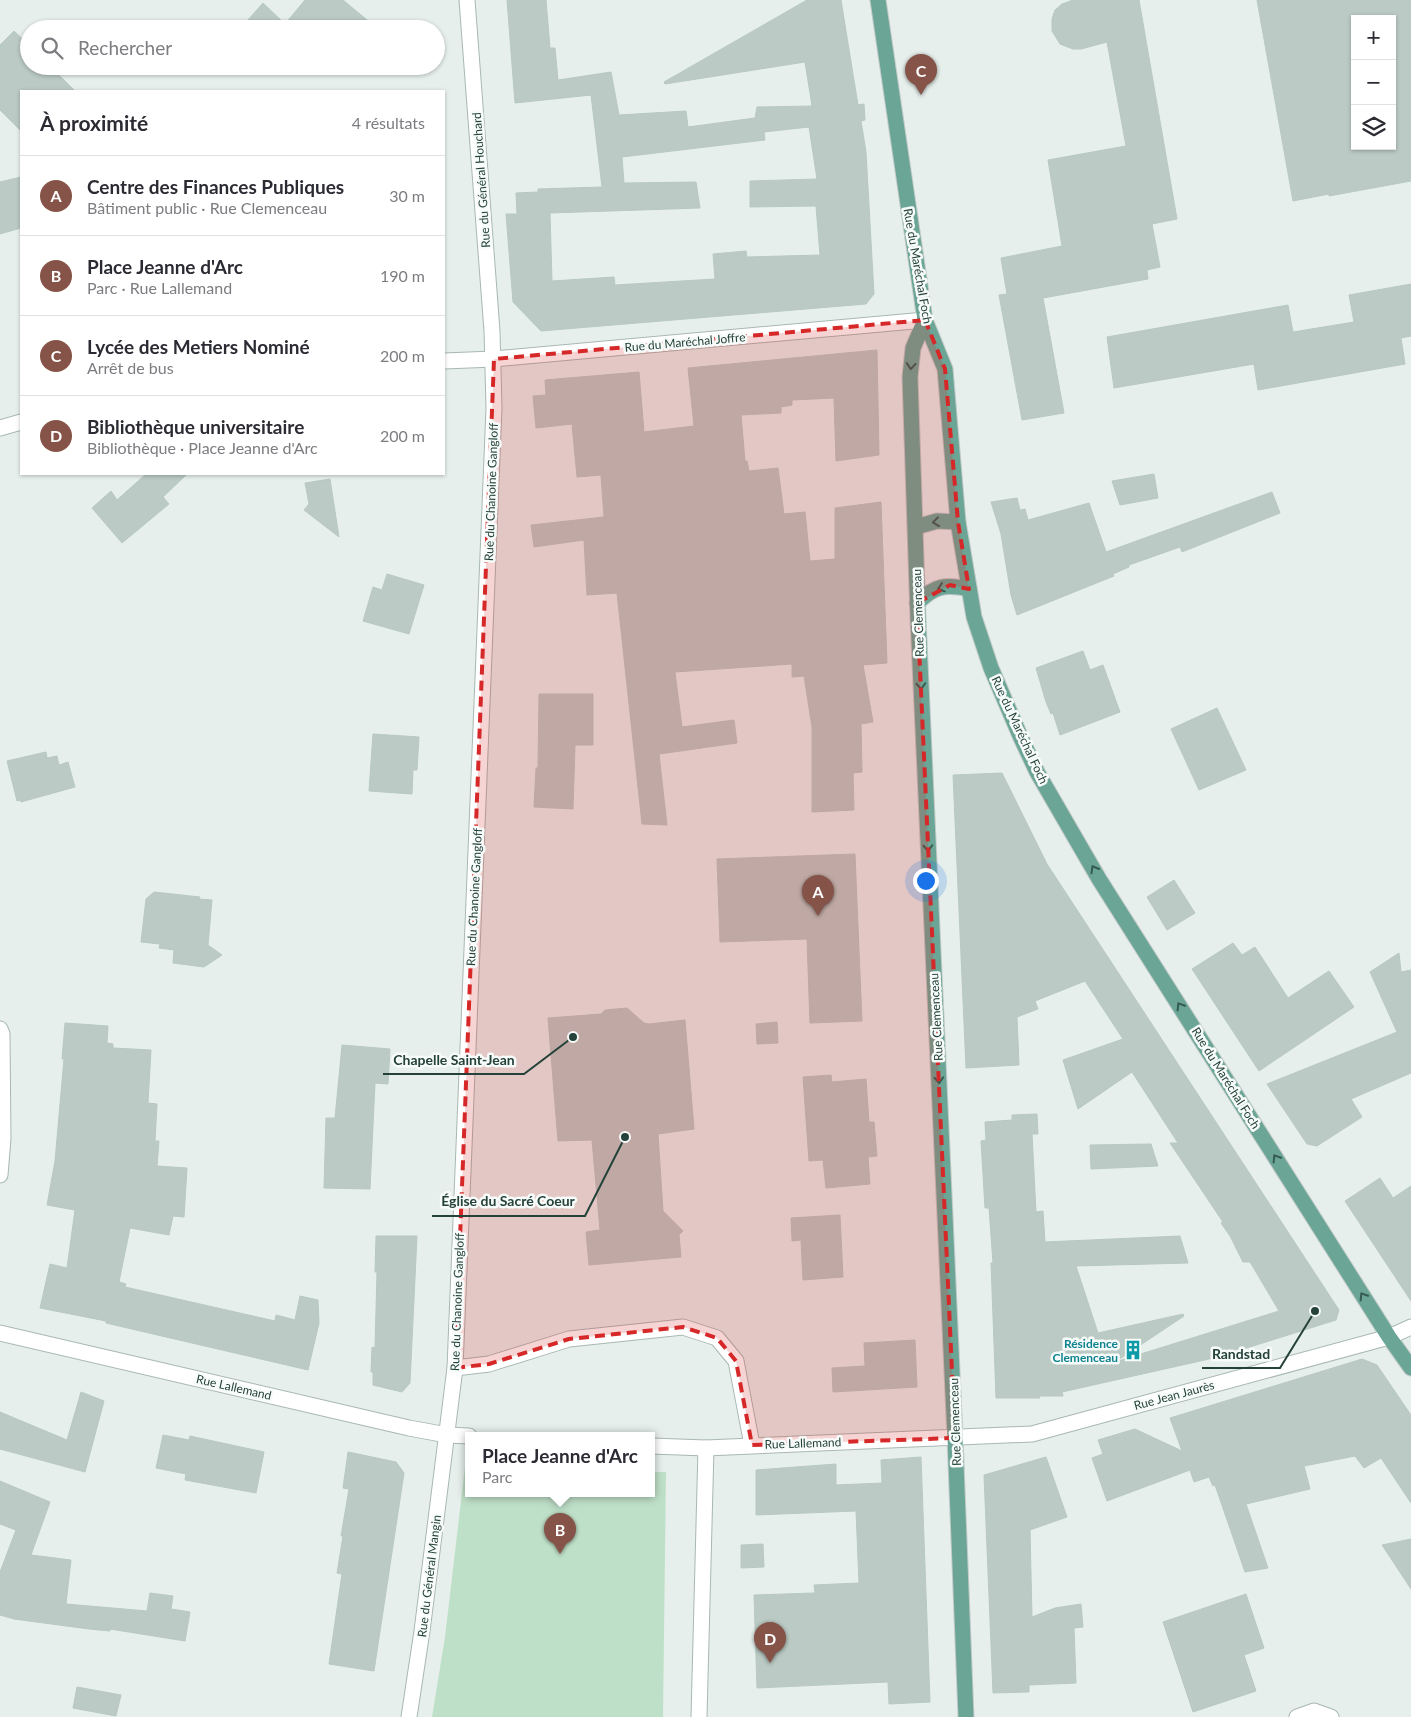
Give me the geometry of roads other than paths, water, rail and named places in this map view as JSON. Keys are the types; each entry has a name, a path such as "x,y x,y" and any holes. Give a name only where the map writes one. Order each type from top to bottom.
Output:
{"main road":[{"name":"Rue du Maréchal Foch","path":"878,0 925,320 945,369 958,522 969,590 974,617 991,668 1037,772 1099,879 1411,1368"},
{"name":"Rue Clemenceau","path":"925,320 913,348 910,377 917,603 966,1717"},
{"path":"916,527 937,521 958,522"},
{"path":"917,603 925,595 938,588 950,585 969,590"}],"street":[{"name":"Rue du Général Houchard","path":"467,0 494,359"},
{"name":"Rue du Maréchal Joffre","path":"445,361 494,359 925,320"},
{"name":"Rue du Chanoine Gangloff","path":"447,1435 455,1368 494,427 494,359"},
{"path":"0,428 20,422"},
{"path":"0,1028 2,1034 3,1138 0,1175"},
{"path":"455,1368 489,1364 569,1339 683,1327 718,1338 736,1361 752,1445"},
{"name":"Rue Jean Jaurès","path":"955,1438 1032,1434 1390,1337 1411,1327"},
{"name":"Rue Lallemand","path":"0,1333 409,1428 447,1435 465,1436"},
{"name":"Rue du Général Mangin","path":"409,1717 447,1435"},
{"name":"Rue Lallemand","path":"655,1446 706,1448 955,1438"},
{"path":"699,1717 706,1448"},
{"path":"1297,1717 1314,1711 1331,1717"}],"place":[{"name":"Lycée des Metiers Nominé","path":"921,95"},
{"name":"Centre des Finances Publiques","path":"818,916"},
{"name":"Chapelle Saint-Jean","path":"573,1037"},
{"name":"Église du Sacré Coeur","path":"625,1137"},
{"name":"Randstad","path":"1315,1311"},
{"name":"Résidence Clemenceau","path":"1133,1350"},
{"name":"Place Jeanne d'Arc","path":"560,1554"},
{"name":"Bibliothèque universitaire","path":"770,1663"}]}
